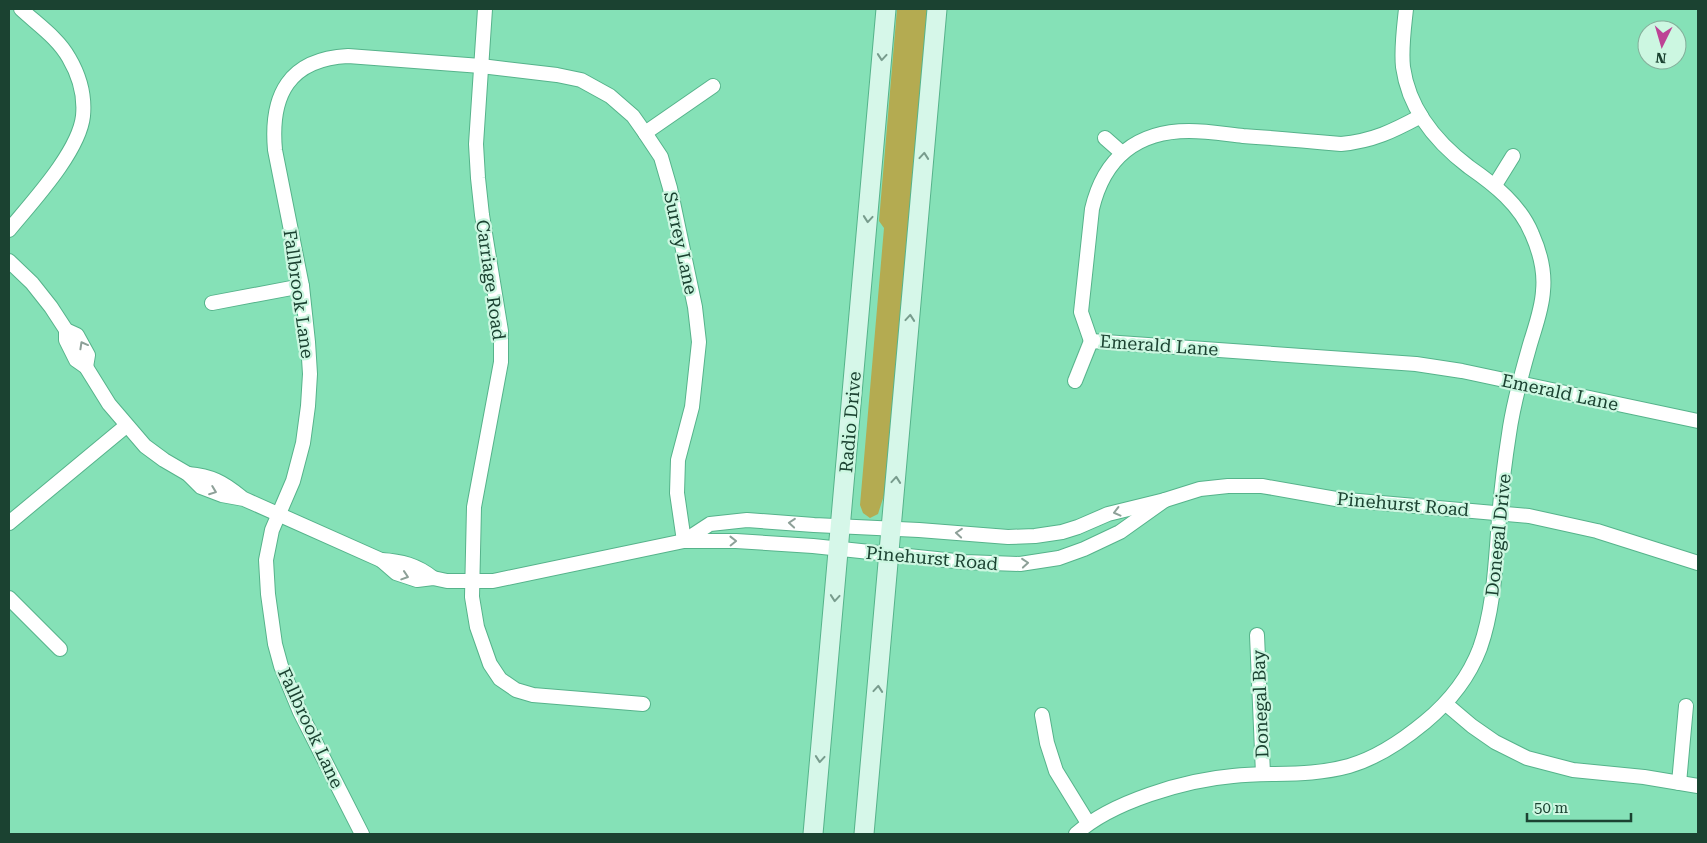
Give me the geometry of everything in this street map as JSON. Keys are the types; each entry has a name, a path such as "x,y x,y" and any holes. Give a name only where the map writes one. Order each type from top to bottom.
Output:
{"main road":[{"name":"Radio Drive","path":"813,834 886,9"},
{"path":"864,834 937,9"}],"street":[{"path":"9,230 56,172 77,138 83,116 82,87 68,57 55,39 21,9"},
{"name":"Carriage Road","path":"485,9 476,144 482,215 501,330 501,362 474,507 472,597 477,627 490,664 500,679 516,690 533,695 642,704"},
{"name":"Donegal Drive","path":"1076,834 1088,823 1120,806 1191,783 1230,776 1315,773 1351,765 1382,752 1404,739 1446,704 1474,662 1482,644 1494,578 1509,432 1519,383 1543,292 1542,263 1532,233 1516,207 1495,185 1452,154 1432,134 1412,102 1403,66 1406,9"},
{"name":"Fallbrook Lane","path":"362,834 300,712 281,666 275,644 268,594 266,560 272,530 293,481 303,443 310,374 302,286 275,150 275,119 279,99 286,84 307,66 333,56 480,66"},
{"name":"Surrey Lane","path":"480,66 557,74 581,80 610,96 633,116 661,157 670,188 695,307 699,342 692,407 678,460 677,493 684,542"},
{"path":"645,133 713,86"},
{"name":"Emerald Lane","path":"1421,116 1393,132 1376,138 1341,144 1190,131 1147,138 1133,145 1122,153 1101,180 1092,209 1081,312 1091,341 1416,364 1462,371 1698,421"},
{"path":"1105,138 1122,153"},
{"path":"1495,185 1513,156"},
{"name":"Pinehurst Road","path":"9,261 32,283 66,330 77,335 88,355 86,367 109,404 126,426 145,446 164,460 188,474 205,476 227,485 244,498 381,560 397,561 422,569 434,578 448,581 493,581 684,542 749,541 988,564 1020,564 1046,560 1084,549 1120,532 1165,500"},
{"path":"212,303 302,286"},
{"path":"1075,381 1091,341"},
{"path":"9,523 126,426"},
{"name":"Pinehurst Road","path":"684,542 710,524 724,521 754,520 1008,537 1035,536 1062,532 1108,514 1200,489 1228,486 1262,486 1336,499 1529,516 1597,531 1698,563"},
{"path":"9,598 60,650"},
{"name":"Donegal Bay","path":"1257,635 1263,774"},
{"path":"1446,704 1494,742 1526,758 1573,770 1644,777 1698,786"},
{"path":"1679,783 1686,706"},
{"path":"1042,715 1047,742 1056,771 1088,823"}],"shaded area":[{"path":"897,9 927,9 886,489 878,514 870,518 863,513 860,505 884,228 879,221"}]}
